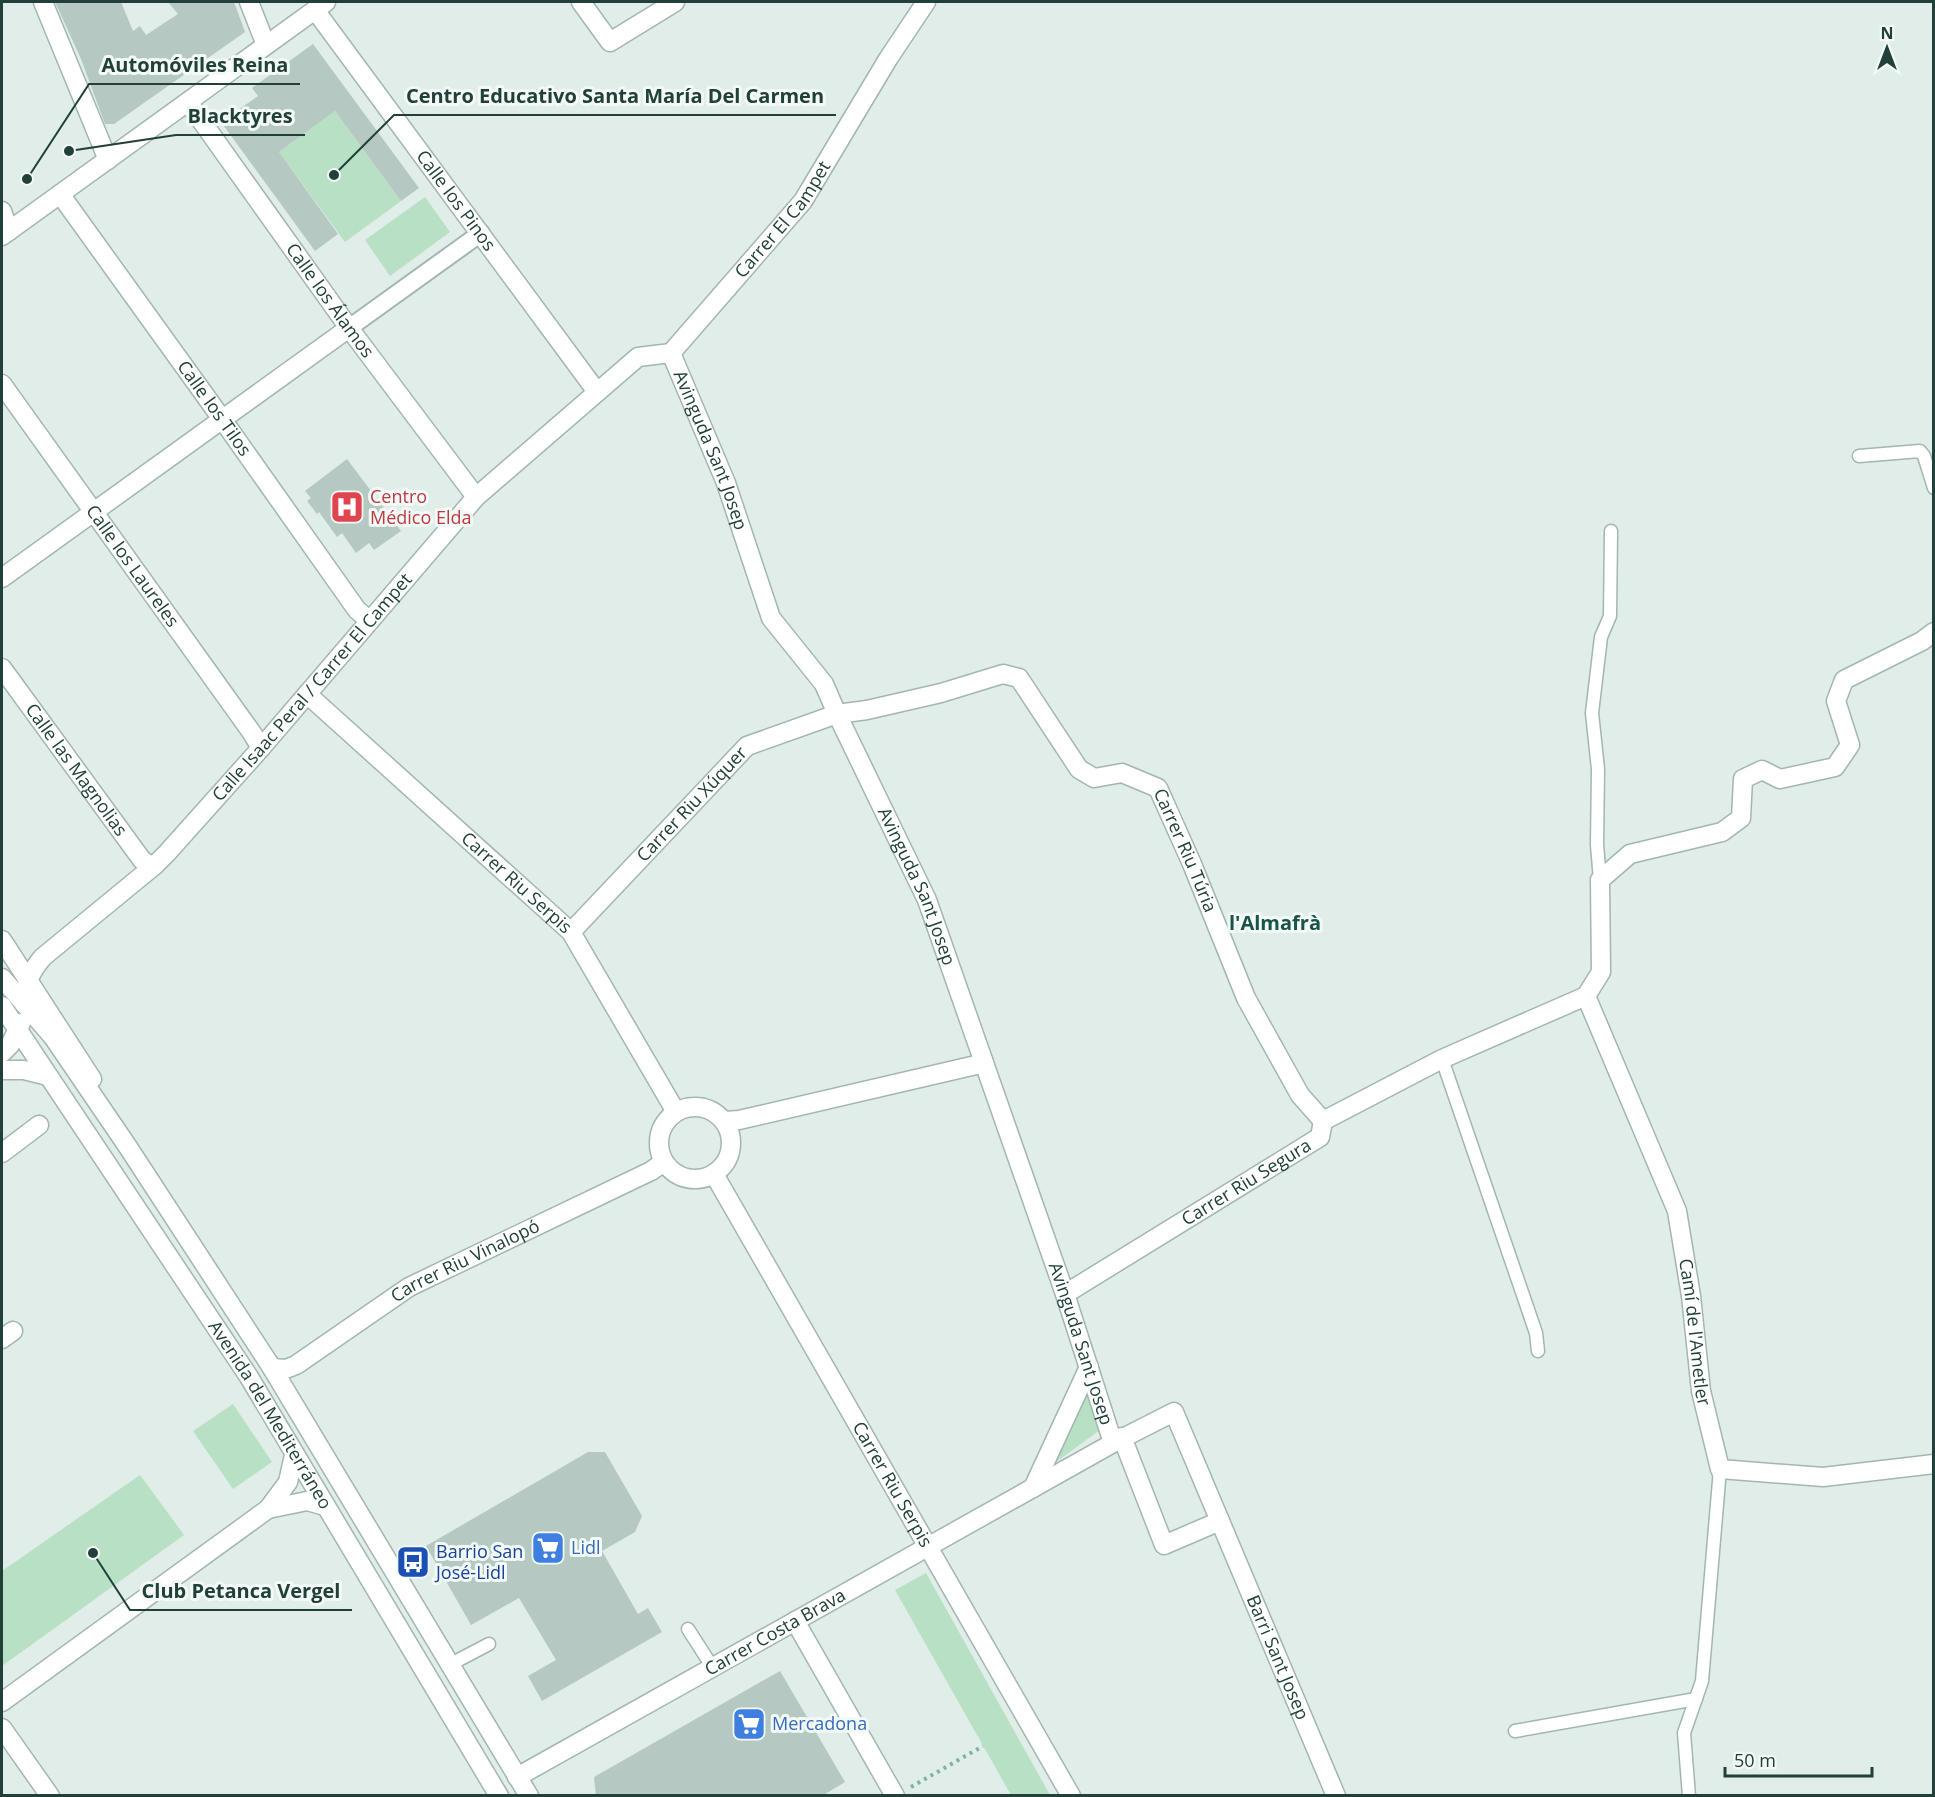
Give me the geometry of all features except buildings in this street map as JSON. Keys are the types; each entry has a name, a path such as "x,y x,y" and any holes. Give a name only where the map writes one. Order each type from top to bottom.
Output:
{"street":[{"path":"43,2 108,160"},
{"path":"249,2 266,45"},
{"path":"581,2 610,42 675,2"},
{"name":"Carrer El Campet","path":"671,353 803,201 888,59 926,2"},
{"path":"2,212 5,233 320,6"},
{"name":"Calle los Pinos","path":"320,6 597,392"},
{"name":"Calle los Álamos","path":"189,102 349,328 476,497"},
{"name":"Calle los Tilos","path":"60,194 357,610 369,620"},
{"path":"2,578 481,233"},
{"path":"597,392 638,357 671,353"},
{"name":"Avinguda Sant Josep","path":"671,353 726,483 771,618 824,684 927,900 1089,1367 1118,1440"},
{"name":"Calle los Laureles","path":"2,384 261,748"},
{"name":"Calle Isaac Peral / Carrer El Campet","path":"27,981 43,957 155,865 261,748 476,497 597,392"},
{"path":"1586,996 1601,972 1600,880 1630,854 1722,832 1741,818 1743,778 1762,770 1780,779 1835,767 1850,745 1836,701 1844,680 1922,641 1934,632"},
{"name":"Calle las Magnolias","path":"2,668 142,860 147,864 155,865"},
{"name":"Carrer Riu Túria","path":"837,714 867,711 941,693 1003,674 1019,678 1079,770 1094,778 1122,773 1158,788 1192,864 1246,998 1300,1095 1323,1121"},
{"name":"Carrer Riu Serpis","path":"307,694 571,932 676,1112"},
{"name":"Carrer Riu Xúquer","path":"571,932 747,746 837,714"},
{"name":"Avenida del Mediterráneo","path":"2,940 96,1085 128,1147"},
{"name":"Avenida del Mediterráneo","path":"2,978 53,1037 128,1147 272,1368 528,1796"},
{"path":"14,1043 23,1017 27,981"},
{"name":"Carrer Riu Segura","path":"1065,1294 1320,1137 1323,1121 1442,1059 1586,996"},
{"name":"Camí de l'Ametler","path":"1586,996 1677,1211 1691,1296 1701,1391 1719,1469"},
{"name":"Avenida del Mediterráneo","path":"2,1005 14,1043 48,1076 249,1377 499,1796"},
{"name":"Avenida del Mediterráneo","path":"14,1043 45,1047 55,1053 92,1096"},
{"path":"725,1121 739,1120 976,1065 983,1060"},
{"path":"2,1070 24,1070 48,1076"},
{"path":"697,1106 717,1113 725,1121 732,1144 723,1166 714,1174 692,1179 672,1171 664,1162 658,1140 667,1119 676,1112 686,1107 697,1106"},
{"path":"2,1153 39,1125"},
{"name":"Carrer Riu Vinalopó","path":"272,1368 286,1369 296,1365 410,1287 621,1186 664,1162"},
{"name":"Carrer Riu Serpis","path":"714,1174 1071,1796"},
{"path":"1033,1488 1089,1367"},
{"name":"Barri Sant Josep","path":"1118,1440 1174,1412 1336,1796"},
{"path":"1118,1440 1164,1545 1220,1521"},
{"name":"Carrer Costa Brava","path":"518,1777 1118,1440"},
{"path":"2,1702 268,1509 288,1482 294,1455"},
{"path":"1719,1469 1823,1477 1934,1464"},
{"path":"268,1509 307,1501 326,1506"},
{"path":"795,1621 900,1793"},
{"path":"2,1728 50,1796"}],"lane":[{"path":"1859,456 1920,451 1924,456 1934,488"},
{"path":"1600,880 1597,845 1598,770 1592,713 1601,637 1610,616 1611,531"},
{"path":"1442,1059 1536,1334 1538,1351"},
{"path":"1689,1796 1684,1733 1702,1681 1719,1469"},
{"path":"688,1629 712,1668"},
{"path":"451,1664 489,1644"},
{"path":"1515,1731 1696,1699"}],"path":[{"path":"900,1793 983,1746"}],"green space":[{"path":"335,111 401,201 345,242 279,152"},
{"path":"425,197 450,232 390,276 365,240"},
{"path":"1085,1391 1100,1430 1056,1462"},
{"path":"233,1404 272,1462 233,1489 193,1431"},
{"path":"140,1475 184,1535 2,1666 2,1571"},
{"path":"926,1573 1050,1795 1011,1795 895,1590"}],"place":[{"name":"Blacktyres","path":"69,151"},
{"name":"Centro Educativo Santa María Del Carmen","path":"334,175"},
{"name":"Automóviles Reina","path":"27,179"},
{"name":"Centro Médico Elda","path":"347,507"},
{"name":"Lidl","path":"548,1548"},
{"name":"Club Petanca Vergel","path":"93,1553"},
{"name":"Barrio San José-Lidl","path":"413,1562"},
{"name":"Mercadona","path":"749,1724"}],"district":[{"name":"l'Almafrà","path":"1275,923"}]}
